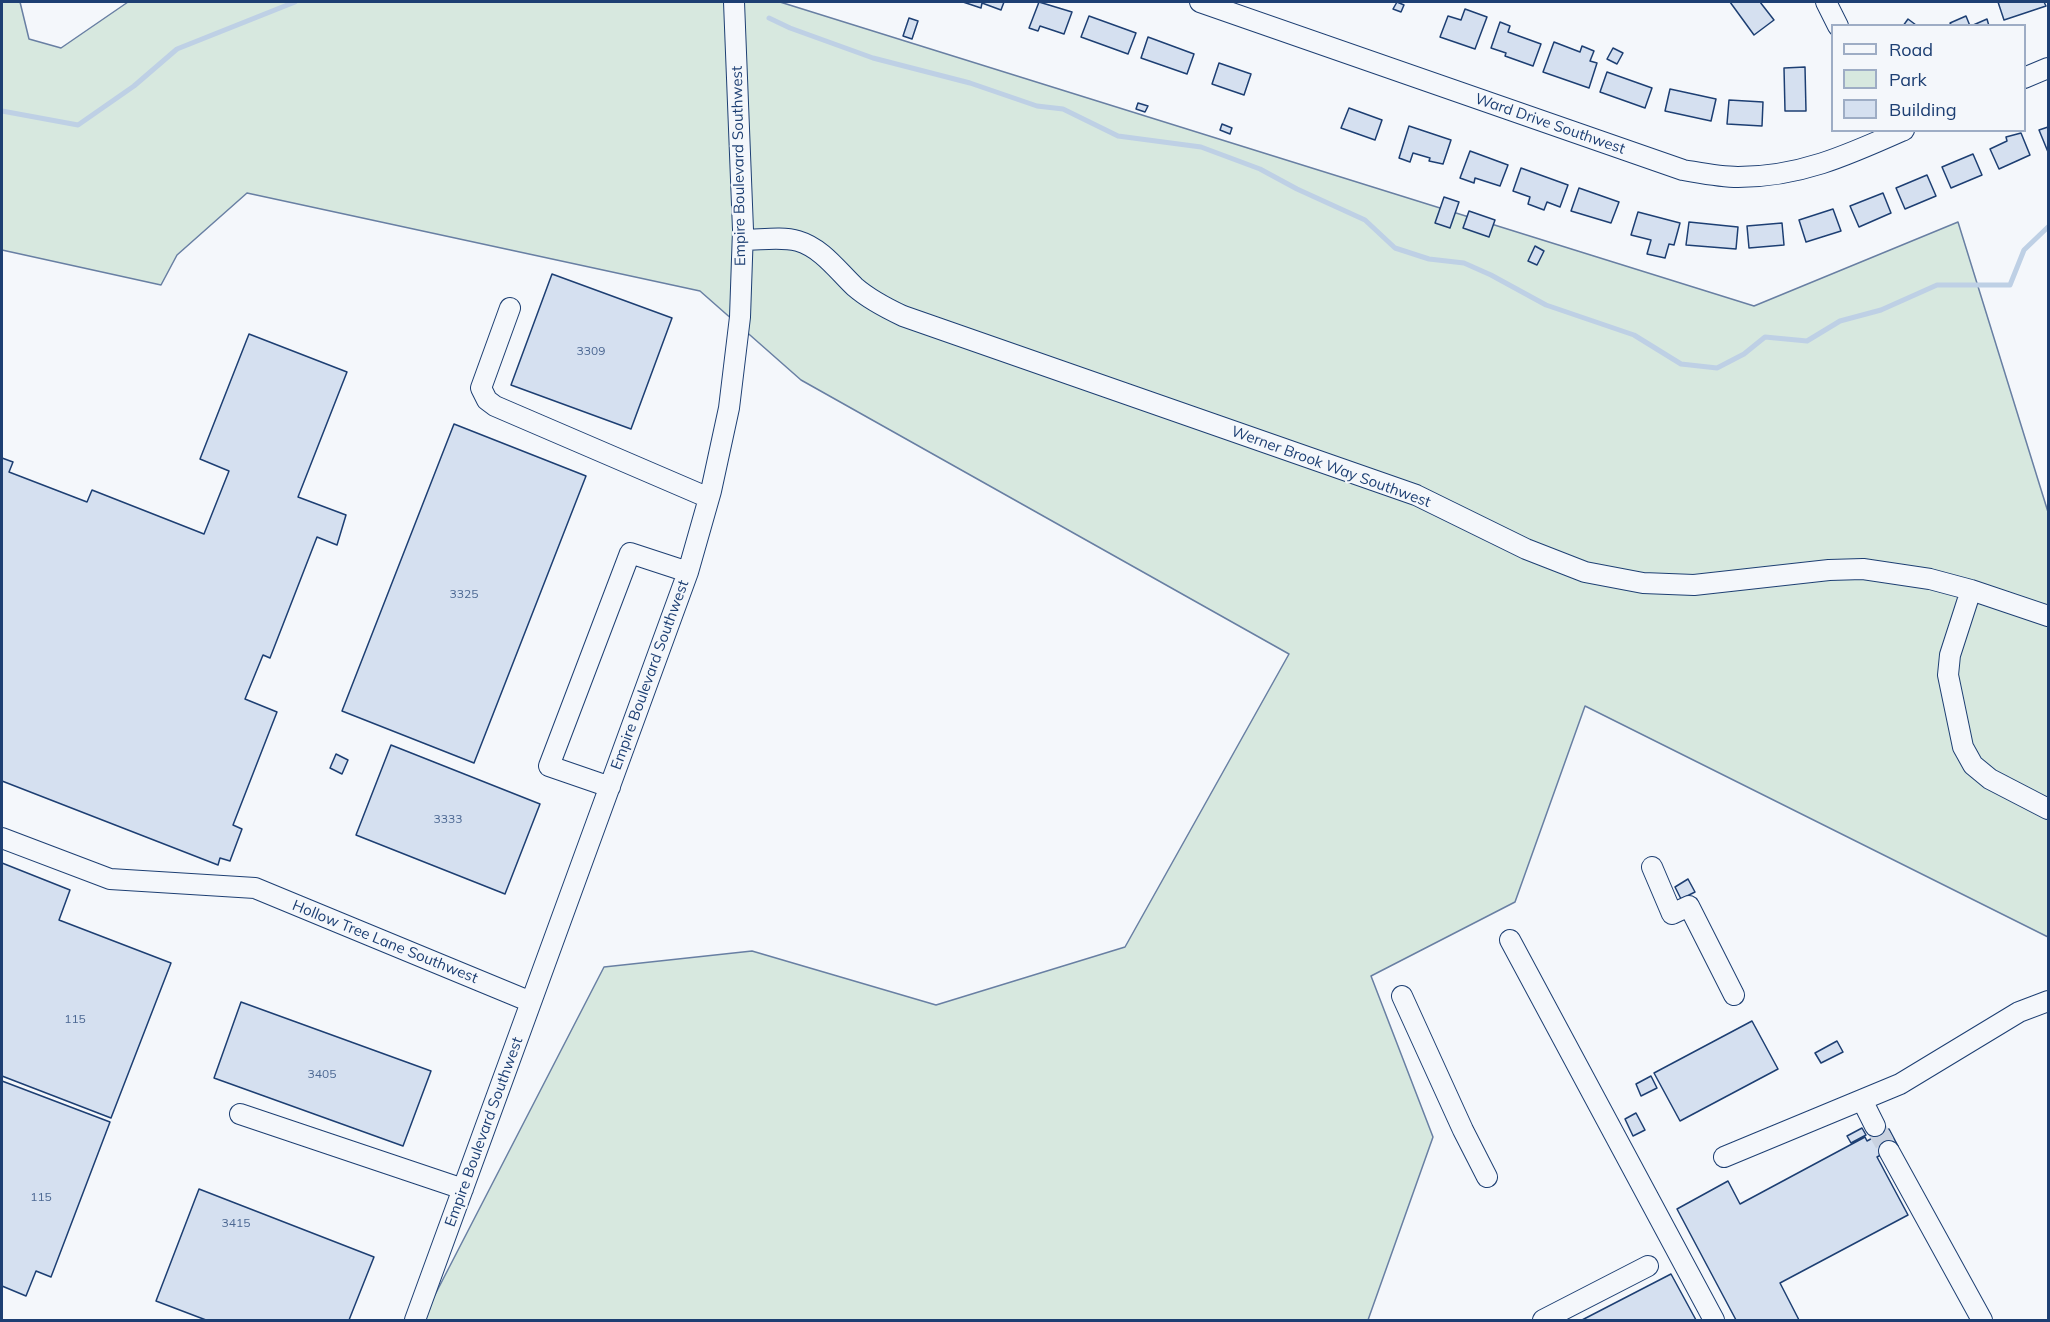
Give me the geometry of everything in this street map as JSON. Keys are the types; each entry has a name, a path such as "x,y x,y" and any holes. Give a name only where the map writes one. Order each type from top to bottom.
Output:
{"street":[{"name":"Empire Boulevard Southwest","path":"415,1320 688,572 709,498 729,408 740,317 743,240 734,2"},
{"name":"Ward Drive Southwest","path":"1200,2 1683,171 1736,177 1785,174 1828,163 1891,133"},
{"path":"1826,2 1837,24"},
{"path":"2026,78 2049,68"},
{"name":"Werner Brook Way Southwest","path":"743,240 783,238 800,242 818,250 857,289 879,305 903,316 1416,495 1526,549 1586,572 1643,583 1694,585 1828,570 1863,569 1930,579 2049,616"},
{"path":"510,308 481,388 487,399 495,406 709,498"},
{"path":"610,787 549,766 630,553 688,572"},
{"path":"1971,590 1950,655 1948,675 1963,747 1973,765 1990,779 2049,809"},
{"name":"Hollow Tree Lane Southwest","path":"2,838 110,879 255,888 531,1002"},
{"path":"1652,867 1672,914 1689,906 1734,995"},
{"path":"1510,940 1714,1320"},
{"path":"1402,996 1487,1178"},
{"path":"1724,1157 1900,1084 2019,1012 2049,1001"},
{"path":"1862,1100 1875,1126"},
{"path":"240,1114 463,1189"},
{"path":"1889,1151 1982,1320"},
{"path":"1543,1320 1648,1266"}],"green space":[{"path":"2,2 20,2 29,39 61,48 128,2 780,2 1754,306 1958,222 2048,512 2048,937 1585,706 1515,902 1371,976 1433,1137 1368,1320 422,1320 604,967 752,951 936,1005 1125,947 1289,654 801,380 700,291 247,193 177,255 161,285 2,250"}],"building":[{"path":"963,2 1004,2 1001,10 982,3 981,8"},
{"path":"1039,2 1072,12 1064,34 1040,26 1038,31 1029,28"},
{"path":"1397,2 1404,5 1401,12 1393,9"},
{"path":"1730,2 1760,2 1774,20 1754,35"},
{"path":"1998,2 2044,2 2046,6 2004,20"},
{"path":"1465,9 1487,17 1475,49 1440,37 1448,16 1461,20"},
{"path":"1089,16 1136,33 1128,54 1081,37"},
{"path":"1966,16 1969,24 1951,24"},
{"path":"909,18 918,21 912,39 903,36"},
{"path":"1908,19 1915,24 1904,24"},
{"path":"1987,19 1988,24 1976,24"},
{"path":"1500,22 1510,26 1508,32 1541,44 1533,66 1505,56 1506,53 1491,48"},
{"path":"1148,37 1194,54 1187,74 1141,58"},
{"path":"1554,42 1580,52 1582,46 1594,51 1590,61 1597,63 1589,88 1543,72"},
{"path":"1613,48 1623,53 1617,64 1607,59"},
{"path":"1219,63 1251,74 1244,95 1212,84"},
{"path":"1805,67 1806,111 1785,111 1784,68"},
{"path":"1607,72 1652,88 1645,108 1600,92"},
{"path":"1670,89 1716,99 1711,121 1665,111"},
{"path":"1729,100 1763,102 1762,126 1727,124"},
{"path":"1138,103 1148,106 1145,112 1136,109"},
{"path":"1349,108 1382,120 1375,140 1341,128"},
{"path":"1222,124 1232,128 1230,134 1220,130"},
{"path":"1409,126 1451,140 1443,164 1429,161 1430,158 1413,153 1410,162 1399,158"},
{"path":"2048,127 2048,152 2039,130"},
{"path":"2021,133 2030,155 1999,169 1990,149 2007,141 2006,137"},
{"path":"1470,151 1508,165 1500,186 1475,178 1474,183 1460,178"},
{"path":"1973,154 1982,175 1951,188 1942,167"},
{"path":"1521,168 1568,185 1560,207 1547,202 1544,210 1528,204 1530,197 1513,191"},
{"path":"1927,175 1936,196 1905,209 1896,188"},
{"path":"1579,188 1619,202 1611,223 1571,211"},
{"path":"1883,193 1891,213 1859,227 1850,206"},
{"path":"1444,197 1459,202 1450,228 1435,223"},
{"path":"1833,209 1841,231 1806,242 1799,220"},
{"path":"1469,211 1495,220 1489,237 1463,228"},
{"path":"1638,212 1680,223 1674,245 1669,244 1665,258 1647,254 1651,240 1631,235"},
{"path":"1689,222 1738,227 1736,249 1686,245"},
{"path":"1782,223 1784,245 1749,248 1747,226"},
{"path":"1535,246 1544,251 1537,265 1528,261"},
{"path":"552,274 672,318 631,429 511,385"},
{"path":"249,334 347,372 298,497 346,515 337,545 317,537 270,658 263,655 245,699 277,712 233,825 242,829 230,861 220,858 218,865 2,781 2,458 13,462 9,472 87,502 92,490 204,534 229,471 200,459"},
{"path":"454,424 586,476 474,763 342,711"},
{"path":"391,745 540,804 505,894 356,835"},
{"path":"336,754 348,760 342,774 330,768"},
{"path":"2,863 70,890 59,920 171,963 111,1118 2,1076"},
{"path":"1688,879 1695,892 1681,899 1675,887"},
{"path":"241,1002 431,1071 403,1146 214,1078"},
{"path":"1752,1021 1778,1069 1680,1121 1654,1073"},
{"path":"1837,1041 1843,1052 1821,1063 1815,1053"},
{"path":"1651,1076 1657,1088 1641,1096 1636,1084"},
{"path":"2,1081 110,1122 51,1277 36,1271 26,1296 2,1286"},
{"path":"1636,1113 1645,1130 1633,1136 1625,1119"},
{"path":"1862,1128 1866,1135 1851,1143 1847,1136"},
{"path":"1889,1129 1898,1146 1877,1157 1908,1215 1780,1283 1799,1320 1736,1320 1677,1209 1728,1181 1740,1204 1865,1137 1867,1141"},
{"path":"199,1189 374,1257 349,1320 206,1320 156,1301"},
{"path":"1671,1274 1696,1320 1582,1320"}],"waterway":[{"path":"2,111 78,125 134,86 177,49 295,2"},
{"path":"769,18 873,58 970,83 1037,106 1063,109 1118,136 1201,147 1260,169 1297,189 1365,220 1395,248 1429,259 1464,263 1546,305 1634,335 1681,364 1717,368 1744,354 1765,337 1807,341 1840,321 1881,310 1937,285 2010,285 2024,250 2048,227"}],"tunnel":[{"path":"1875,1126 1889,1151"}]}
